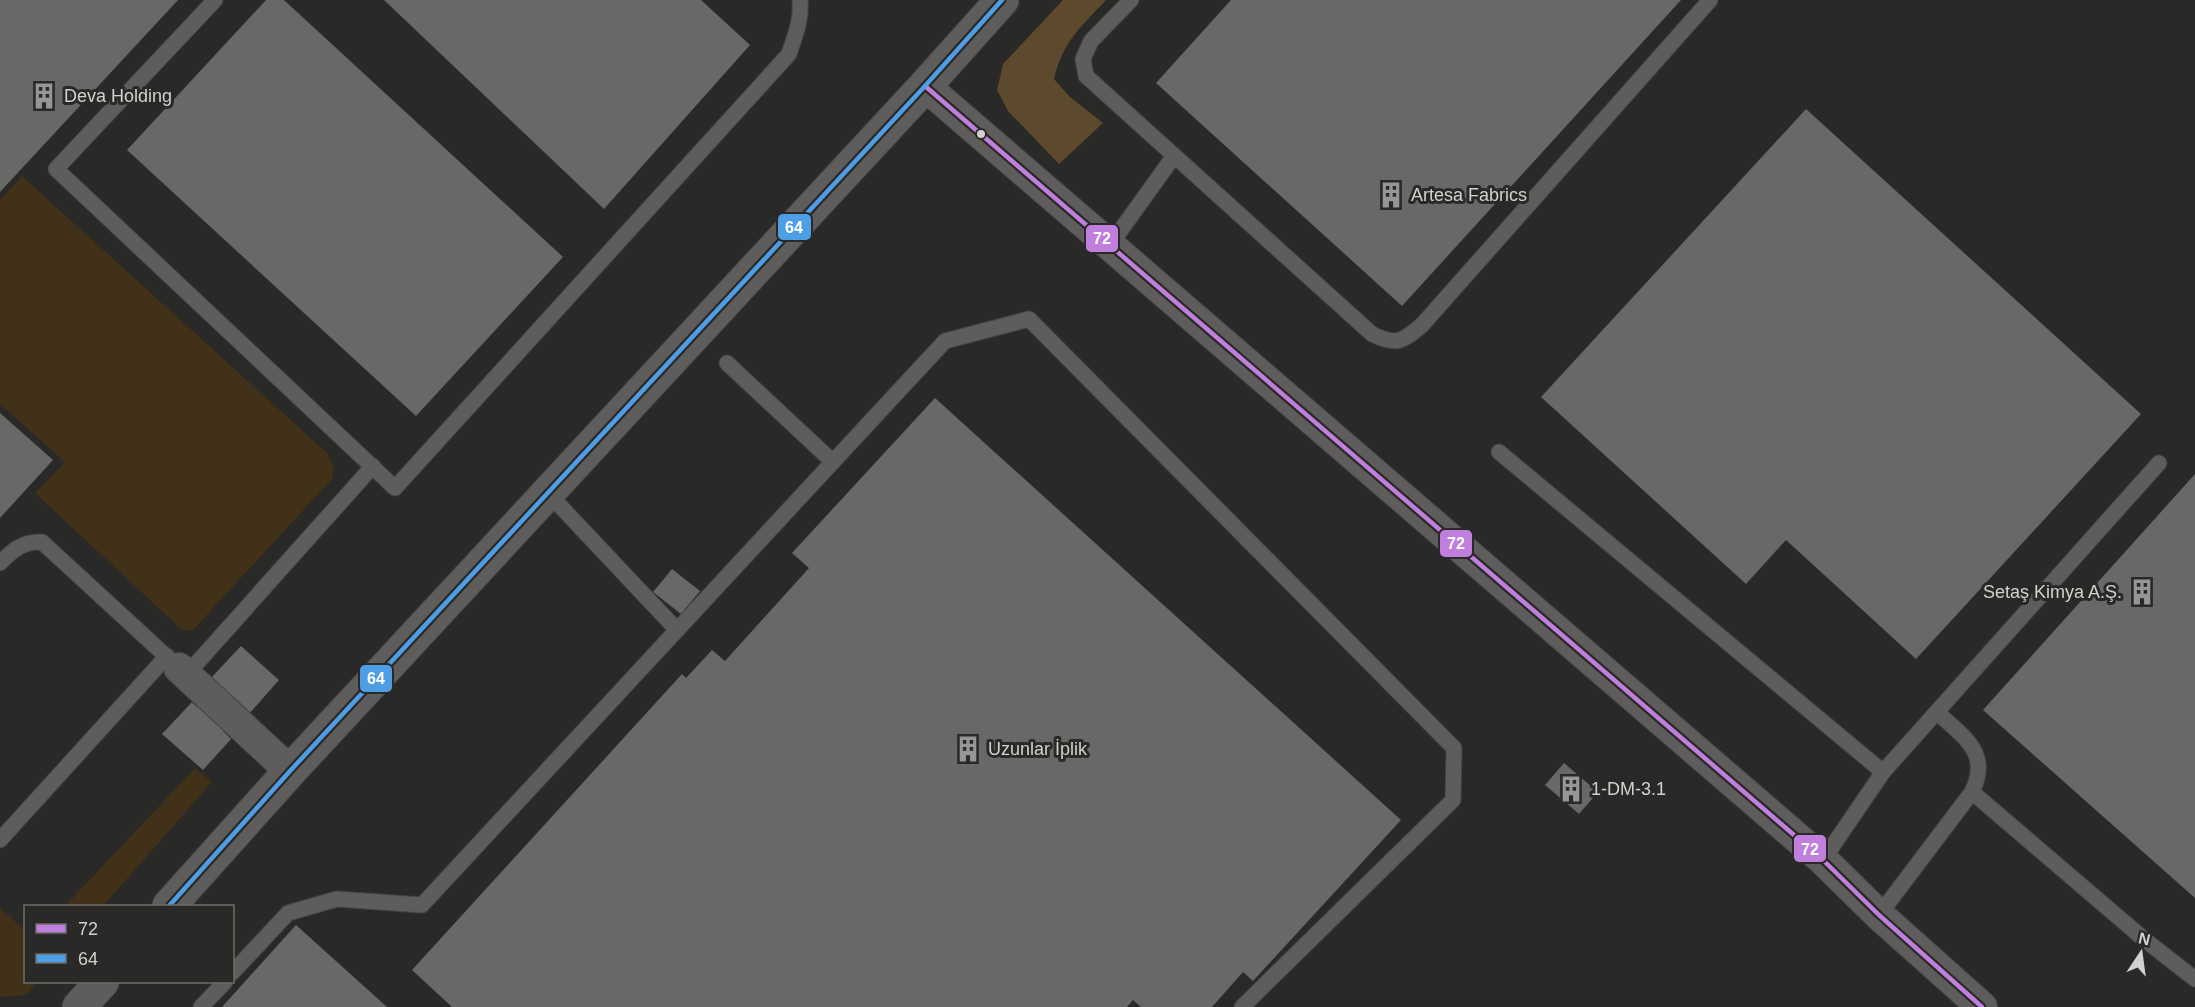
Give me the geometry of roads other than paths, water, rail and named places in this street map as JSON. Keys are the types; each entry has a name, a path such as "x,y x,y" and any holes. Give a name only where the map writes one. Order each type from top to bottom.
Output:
{"street":[{"path":"170,905 290,771 1002,0"},
{"path":"925,86 1823,860 1879,915 1982,1007"},
{"path":"173,662 290,771"},
{"path":"80,1007 100,983"}],"lane":[{"path":"215,0 56,169 396,488 789,54 798,30 800,0"},
{"path":"1131,0 1091,41 1083,59 1086,76 1372,334 1387,341 1404,340 1422,325 1710,0"},
{"path":"1110,245 1174,156"},
{"path":"234,971 288,913 337,899 423,905 945,341 1029,319 1454,748 1453,800 1242,1007"},
{"path":"727,363 833,462"},
{"path":"1498,452 1883,772"},
{"path":"1823,860 1883,772 2158,463"},
{"path":"0,563 12,550 28,541 42,542 173,662 196,664 373,466"},
{"path":"548,493 677,630"},
{"path":"0,840 173,662"},
{"path":"1879,915 1972,792 1979,778 1980,763 1974,750 1937,712"},
{"path":"1972,792 2145,940 2195,979"},
{"path":"201,1007 223,983"}],"place":[{"name":"Deva Holding","path":"44,96"},
{"name":"Artesa Fabrics","path":"1391,195"},
{"name":"Setaş Kimya A.Ş.","path":"2142,592"},
{"name":"Uzunlar İplik","path":"968,749"},
{"name":"1-DM-3.1","path":"1571,789"}]}
